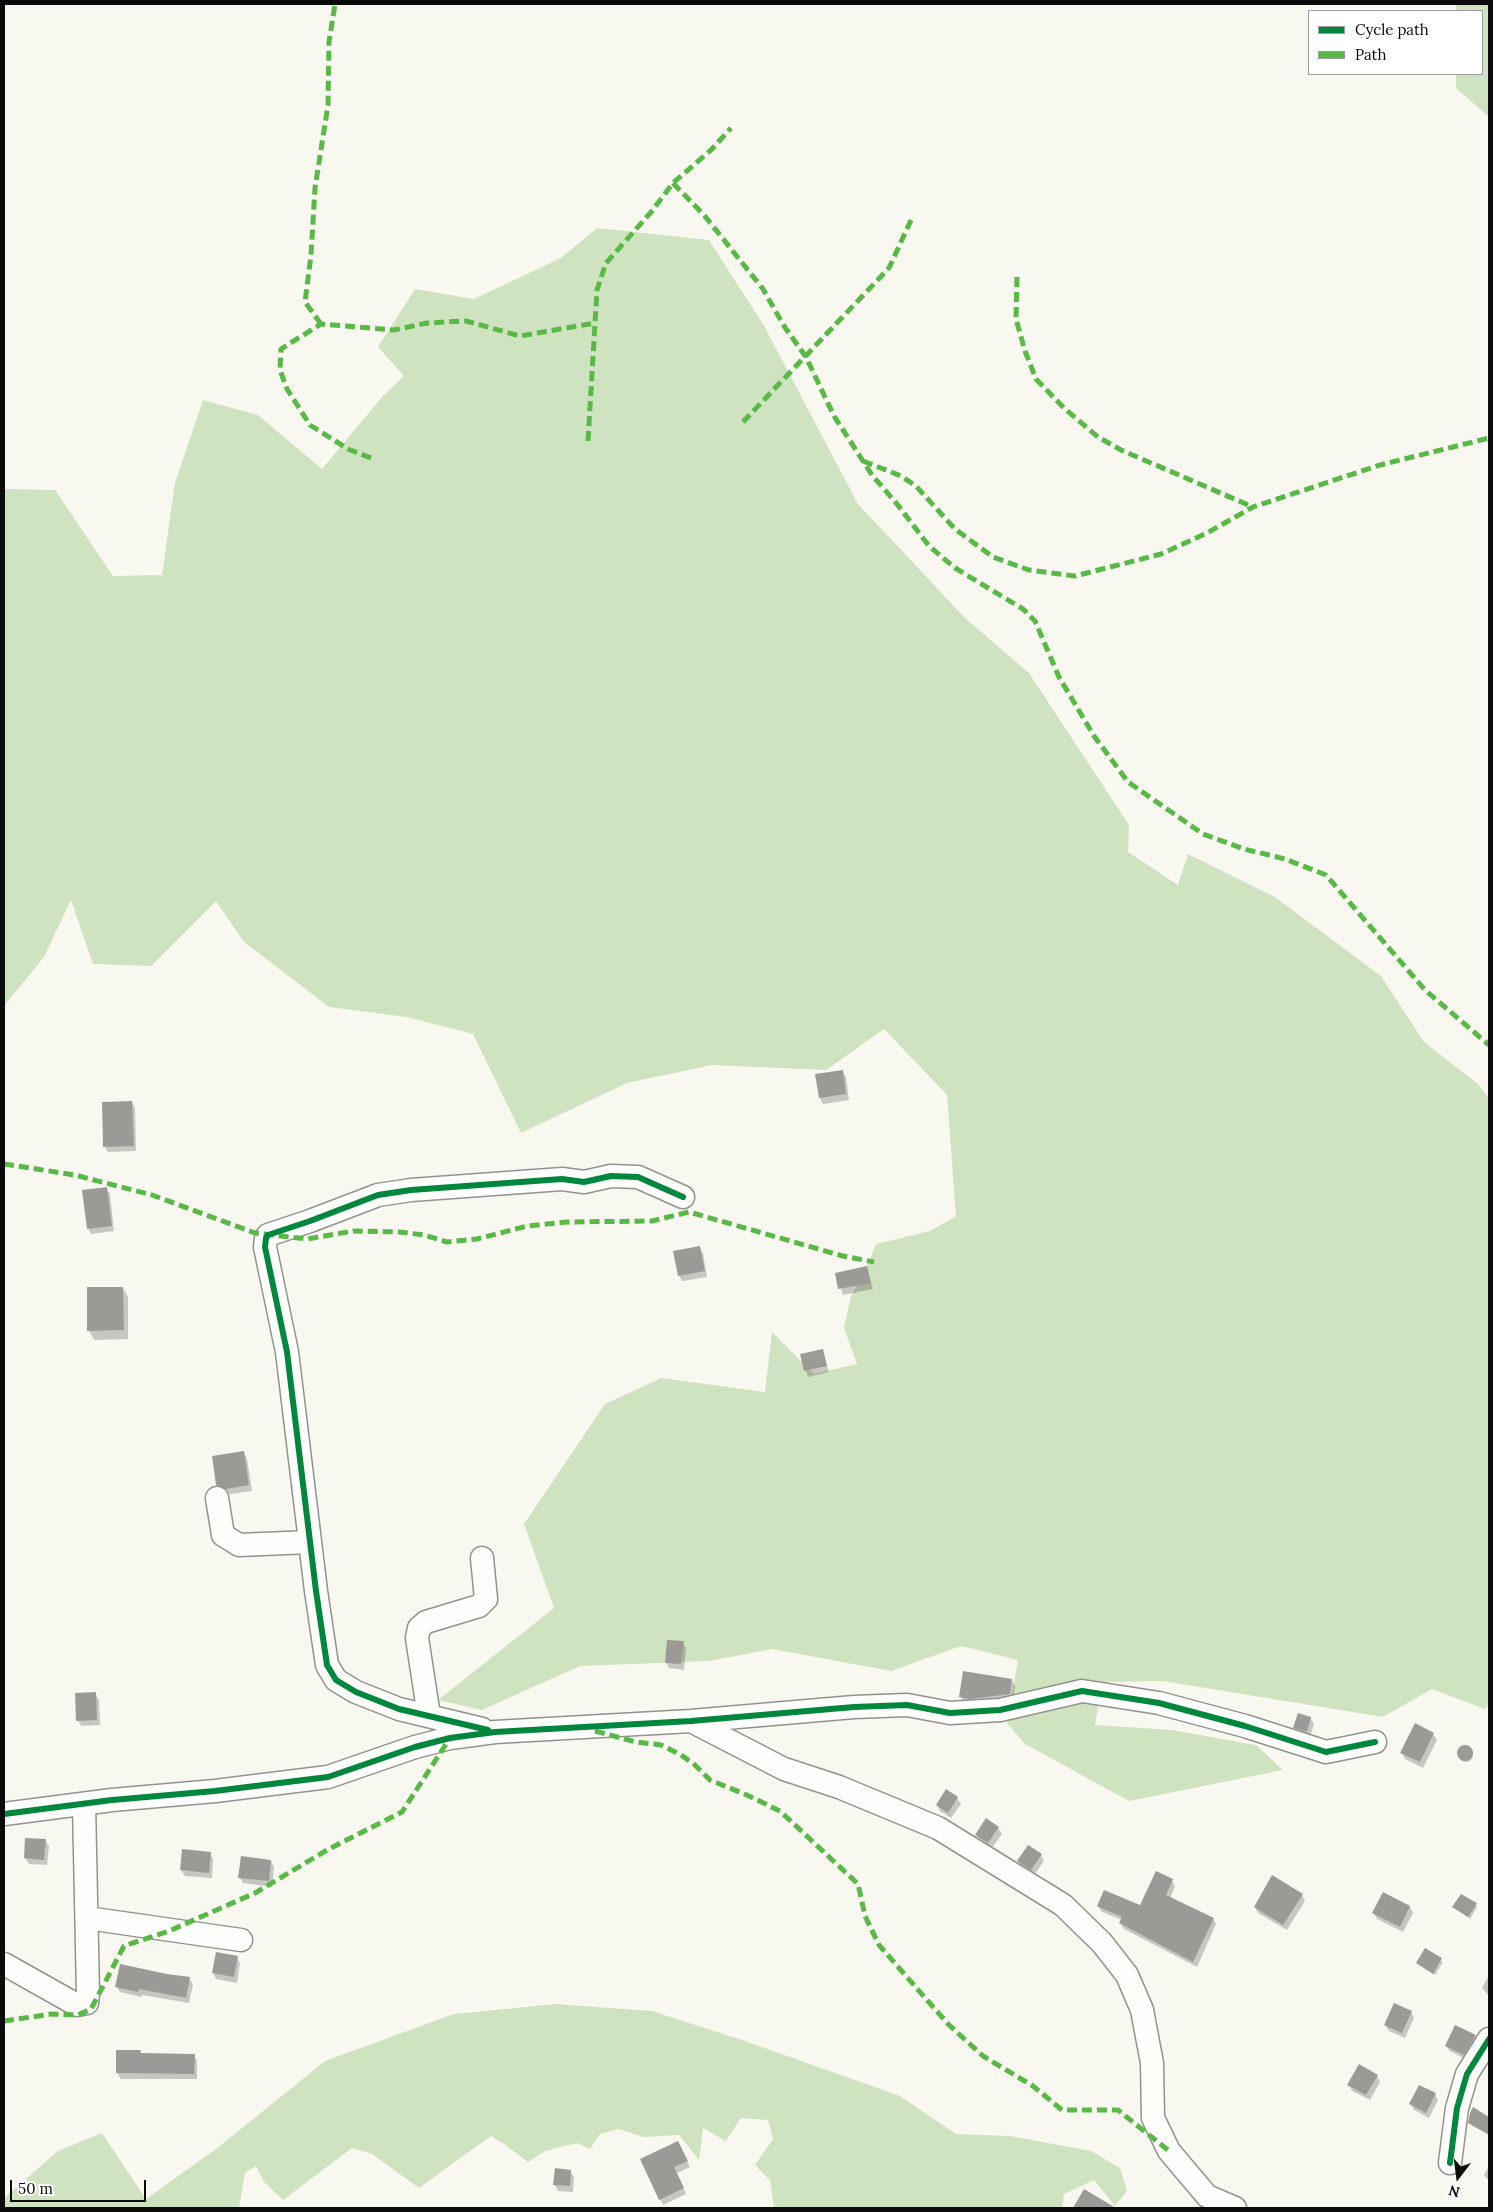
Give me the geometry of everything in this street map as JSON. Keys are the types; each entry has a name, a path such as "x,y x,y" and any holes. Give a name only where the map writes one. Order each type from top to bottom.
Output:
{"street":[{"path":"495,1732 398,1709 356,1692 336,1680 327,1665 287,1352 265,1247 268,1235 310,1222 378,1195 411,1190 562,1179 584,1182 620,1176 638,1177 683,1197"},
{"path":"217,1498 223,1535 239,1545 310,1542"},
{"path":"429,1716 417,1638 418,1628 426,1622 479,1606 486,1599 482,1558"},
{"path":"4,1814 328,1777 415,1747 450,1738 495,1732 691,1721 786,1712 907,1705 950,1713 1000,1710 1082,1691 1159,1704 1245,1726 1326,1752 1375,1742"},
{"path":"691,1721 784,1769 839,1787 938,1828 1063,1905 1102,1943 1127,1974 1142,2010 1152,2063 1153,2118 1169,2151 1207,2196 1235,2208"},
{"path":"4,1964 77,2005 87,2003 84,1804"},
{"path":"87,1918 241,1940"},
{"path":"1450,2163 1457,2108 1467,2074 1489,2040"}],"green space":[{"path":"1456,4 1489,4 1489,117 1456,88 1456,75 1483,75 1483,10 1456,10"},
{"path":"597,228 709,240 763,324 858,504 965,618 1029,673 1129,825 1128,852 1178,885 1188,854 1275,897 1381,976 1424,1042 1478,1084 1489,1098 1489,1703 1485,1709 1432,1689 1383,1717 1163,1681 1102,1682 1095,1725 1172,1730 1256,1745 1283,1770 1129,1801 1025,1744 1007,1723 1018,1660 961,1646 891,1671 772,1649 709,1661 580,1666 482,1710 438,1700 554,1608 524,1524 605,1404 661,1378 765,1392 772,1332 814,1374 857,1364 844,1328 851,1296 876,1244 930,1231 956,1216 947,1095 884,1029 826,1070 712,1065 627,1083 521,1133 473,1034 407,1017 329,1007 244,942 216,901 151,966 93,964 71,900 44,957 4,1006 4,489 55,490 113,576 162,575 175,483 203,400 258,415 322,469 383,396 404,376 378,347 415,289 474,299 561,258"},
{"path":"555,2004 652,2011 742,2040 900,2096 956,2134 1010,2136 1091,2151 1120,2168 1127,2191 1115,2206 1094,2180 1064,2194 1062,2208 774,2208 770,2180 755,2165 773,2139 768,2120 741,2118 726,2141 703,2128 699,2160 679,2135 644,2137 618,2129 600,2134 590,2149 577,2143 545,2151 528,2162 491,2136 419,2188 372,2154 352,2148 283,2200 264,2182 256,2166 245,2173 239,2208 4,2208 4,2198 58,2151 102,2133 146,2199 216,2149 325,2061 454,2014"}],"building":[{"path":"843,1070 846,1094 819,1098 815,1074"},
{"path":"132,1101 134,1146 103,1147 102,1102"},
{"path":"107,1187 112,1226 87,1229 82,1190"},
{"path":"700,1246 705,1271 678,1276 673,1251"},
{"path":"867,1266 871,1283 838,1289 835,1273"},
{"path":"87,1287 123,1287 124,1330 87,1331"},
{"path":"823,1349 827,1366 804,1371 800,1354"},
{"path":"244,1451 249,1485 226,1489 216,1485 212,1456"},
{"path":"667,1640 684,1641 681,1664 665,1663"},
{"path":"963,1671 1012,1679 1010,1694 970,1699 959,1697"},
{"path":"96,1692 97,1720 76,1721 75,1693"},
{"path":"1298,1713 1311,1717 1307,1732 1293,1728"},
{"path":"1415,1723 1434,1733 1420,1762 1400,1753"},
{"path":"1465,1745 1473,1753 1465,1761 1457,1753"},
{"path":"946,1789 958,1797 948,1813 936,1805"},
{"path":"986,1818 999,1827 988,1843 975,1835"},
{"path":"25,1838 46,1839 44,1860 24,1858"},
{"path":"1028,1845 1042,1854 1031,1870 1017,1861"},
{"path":"182,1849 211,1852 209,1873 180,1870"},
{"path":"241,1856 271,1860 269,1881 238,1878"},
{"path":"1156,1871 1173,1879 1166,1895 1214,1918 1193,1962 1119,1923 1122,1917 1097,1906 1104,1890 1140,1905"},
{"path":"1272,1875 1303,1894 1283,1925 1254,1907"},
{"path":"1383,1892 1410,1906 1400,1927 1372,1913"},
{"path":"1461,1894 1477,1903 1468,1917 1452,1907"},
{"path":"1425,1948 1442,1958 1433,1974 1416,1963"},
{"path":"216,1952 238,1956 234,1977 212,1973"},
{"path":"120,1964 190,1977 186,1998 139,1989 138,1992 115,1987"},
{"path":"1394,2003 1412,2011 1402,2033 1384,2025"},
{"path":"1455,2025 1476,2035 1464,2055 1445,2046"},
{"path":"116,2050 141,2050 140,2053 195,2054 194,2074 116,2073"},
{"path":"1359,2064 1378,2075 1366,2095 1347,2085"},
{"path":"1419,2085 1436,2093 1426,2113 1409,2104"},
{"path":"1473,2107 1489,2117 1489,2135 1468,2123"},
{"path":"678,2141 688,2161 674,2167 684,2188 659,2200 640,2159"},
{"path":"555,2168 571,2170 570,2186 553,2185"},
{"path":"1084,2189 1116,2208 1073,2208"}],"marked path":[{"path":"321,324 305,302 311,255 315,188 328,105 329,42 335,4"},
{"path":"588,441 597,290 606,263 652,211 673,183 711,150 731,128"},
{"path":"673,183 704,215 763,289 784,326 806,357 834,416 872,475 929,546 955,568 1023,609 1035,621 1059,677 1094,736 1128,782 1203,834 1244,849 1285,859 1326,875 1425,990 1489,1045"},
{"path":"743,422 889,268 912,218"},
{"path":"1017,277 1016,319 1025,351 1036,379 1064,408 1098,437 1121,450 1253,507"},
{"path":"371,458 348,449 310,425 287,389 280,370 281,349 321,324 394,330 427,323 466,321 520,336 595,323"},
{"path":"863,461 901,476 916,486 955,529 993,557 1029,570 1075,576 1161,554 1207,533 1253,507 1380,465 1489,438"},
{"path":"4,1164 75,1175 152,1195 255,1233 307,1239 353,1231 399,1232 424,1235 447,1242 477,1239 527,1226 567,1222 652,1221 689,1212 843,1256 874,1262"},
{"path":"595,1731 636,1742 661,1745 681,1755 695,1765 710,1780 780,1811 858,1884 865,1916 879,1945 948,2024 983,2056 1033,2086 1062,2110 1118,2110 1169,2151"},
{"path":"4,2021 52,2014 78,2015 91,2009 124,1946 169,1931 255,1893 327,1850 402,1812 450,1738"}],"cycle path":[{"path":"488,1730 399,1709 356,1692 336,1680 327,1665 316,1591 287,1352 265,1247 266,1238 268,1235 378,1195 411,1190 562,1179 584,1182 611,1176 638,1177 683,1197"},
{"path":"4,1814 112,1800 215,1791 328,1777 415,1747 450,1738 495,1732 691,1721 854,1707 907,1705 950,1713 1000,1710 1082,1691 1159,1703 1245,1726 1326,1752 1375,1742"},
{"path":"1450,2163 1457,2108 1467,2074 1489,2039"}]}
